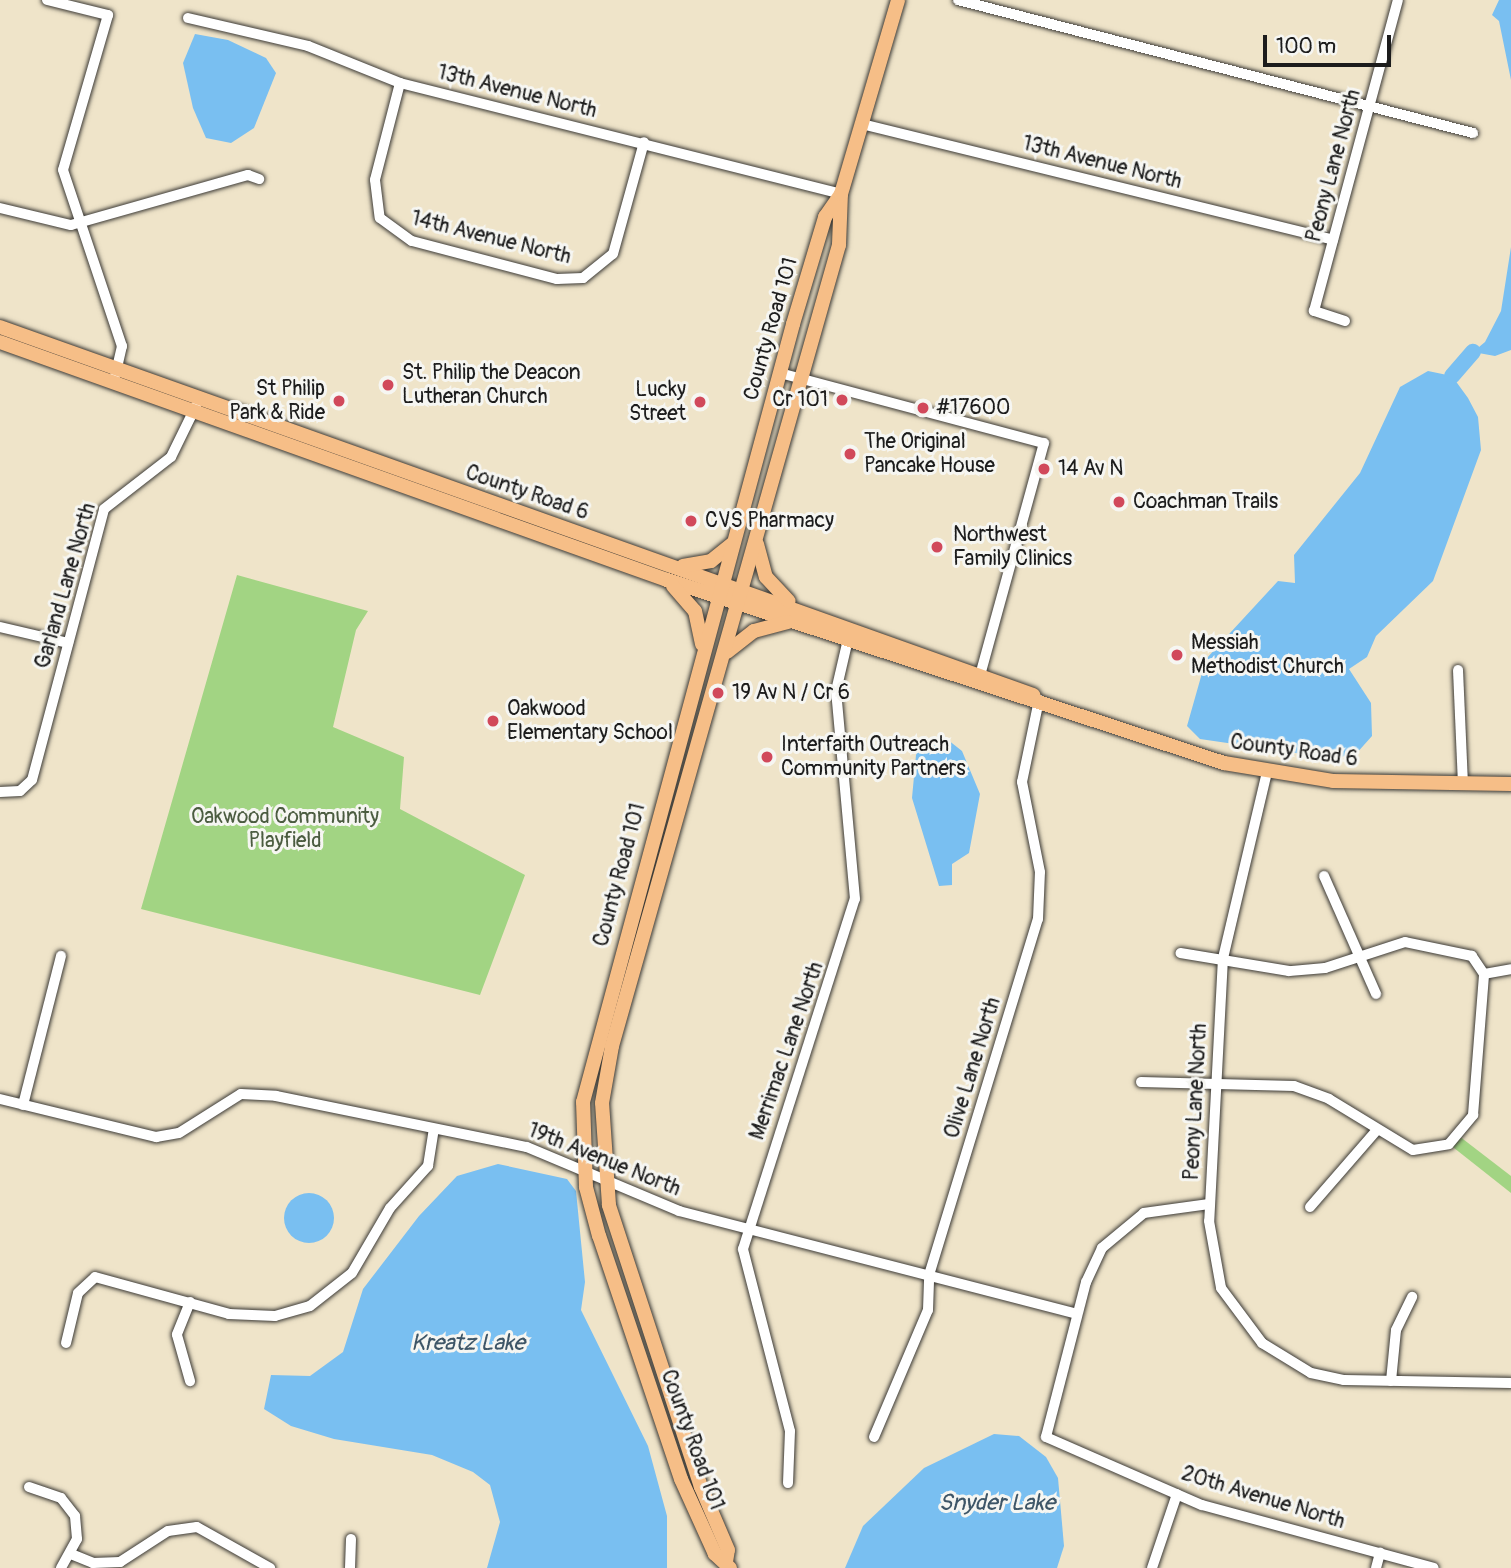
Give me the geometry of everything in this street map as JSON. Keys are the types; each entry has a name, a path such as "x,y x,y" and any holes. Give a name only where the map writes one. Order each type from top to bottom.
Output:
{"main road":[{"name":"County Road 101","path":"724,1566 715,1554 681,1479 596,1229 585,1170 583,1102 590,1062 780,373 825,217 841,194 897,0"},
{"name":"County Road 101","path":"724,1566 728,1550 701,1486 603,1178 601,1113 612,1046 726,653 845,220 841,194"},
{"name":"County Road 6","path":"0,327 196,407 718,598 1267,772 1511,785"},
{"name":"County Road 6","path":"0,342 115,376"},
{"name":"County Road 6","path":"196,407 792,605 852,626 979,679"},
{"path":"757,542 766,577 792,605"},
{"path":"678,567 711,561 733,543"},
{"path":"667,580 695,611 703,650"},
{"path":"726,653 754,631 790,622"}],"street":[{"path":"47,0 108,15 63,170 83,223 122,346 115,376"},
{"path":"958,0 1474,133"},
{"name":"Peony Lane North","path":"1345,321 1314,311 1398,0"},
{"name":"13th Avenue North","path":"188,18 308,46 400,83 644,142 841,194"},
{"name":"14th Avenue North","path":"400,83 374,180 380,218 412,241 557,279 583,278 613,254 644,142"},
{"name":"13th Avenue North","path":"862,124 1333,240"},
{"path":"0,208 71,226 248,175 259,179"},
{"path":"780,373 1044,443 979,679"},
{"name":"Garland Lane North","path":"0,792 20,792 32,780 104,509 171,457 196,407"},
{"name":"Merrimac Lane North","path":"788,1483 790,1431 743,1249 748,1226 855,899 836,691 852,626"},
{"path":"0,627 68,643"},
{"path":"1458,670 1463,784"},
{"name":"Olive Lane North","path":"874,1437 928,1310 929,1275 1038,919 1040,872 1022,782 1039,700"},
{"name":"Peony Lane North","path":"1046,1437 1092,1265 1128,1222 1162,1206 1209,1204 1223,958 1267,772"},
{"path":"1324,876 1376,994"},
{"path":"1140,1082 1217,1081 1303,1089 1413,1150 1449,1144 1473,1115 1483,974 1472,957 1424,943 1386,945 1307,971 1180,953"},
{"path":"23,1105 61,956"},
{"path":"1483,974 1511,969"},
{"name":"19th Avenue North","path":"0,1099 156,1137 179,1133 230,1098 253,1092 527,1147 679,1211 748,1226 1077,1314"},
{"path":"86,1281 104,1277 229,1314 275,1316 325,1297 352,1273 390,1208 428,1166 434,1130"},
{"path":"1310,1207 1376,1131"},
{"path":"1209,1204 1209,1244 1221,1288 1262,1343 1311,1373 1391,1381 1511,1383"},
{"path":"78,1269 86,1281"},
{"path":"66,1343 86,1281"},
{"path":"1391,1381 1396,1330 1412,1297"},
{"path":"190,1302 177,1335 190,1381"},
{"name":"20th Avenue North","path":"1046,1437 1177,1494 1434,1568"},
{"path":"29,1487 69,1506 78,1527 71,1554 61,1568"},
{"path":"1152,1568 1177,1494"},
{"path":"71,1554 93,1563 120,1562 168,1531 197,1527 270,1568"},
{"path":"350,1568 351,1539"},
{"path":"1376,1568 1380,1553"}],"green space":[{"name":"Oakwood Community Playfield","path":"237,575 368,611 356,630 333,727 404,757 400,809 525,875 480,995 141,909"},
{"path":"1459,1136 1511,1176 1511,1193 1449,1144"}],"water":[{"path":"1499,0 1511,0 1511,80 1499,21 1492,15"},
{"path":"195,34 228,40 266,58 276,73 254,128 231,143 206,138 193,108 183,63"},
{"path":"1511,247 1511,350 1495,356 1473,352 1485,342 1501,311"},
{"path":"1428,371 1452,376 1468,398 1478,417 1481,450 1433,581 1376,636 1367,657 1349,669 1371,703 1372,736 1355,755 1330,758 1200,739 1187,726 1206,659 1278,581 1295,583 1294,555 1360,473 1400,387"},
{"path":"943,736 962,751 980,794 969,853 952,864 952,885 939,886 912,798 916,755 923,739"},
{"name":"Kreatz Lake","path":"498,1164 567,1179 576,1191 585,1282 581,1310 648,1446 667,1516 667,1568 487,1568 500,1522 490,1485 473,1472 432,1455 334,1439 291,1426 264,1409 271,1375 310,1376 343,1352 363,1289 419,1216 457,1176"},
{"path":"309,1193 327,1200 334,1218 327,1236 309,1243 291,1236 284,1218 291,1200"},
{"name":"Snyder Lake","path":"994,1434 1019,1436 1046,1457 1058,1478 1064,1546 1057,1568 845,1568 863,1526 924,1468"}],"waterway":[{"path":"1452,376 1473,352"}],"place":[{"name":"St. Philip the Deacon Lutheran Church","path":"388,385"},
{"name":"Cr 101","path":"842,400"},
{"name":"St Philip Park & Ride","path":"339,401"},
{"name":"Lucky Street","path":"700,402"},
{"name":"#17600","path":"923,408"},
{"name":"The Original Pancake House","path":"850,454"},
{"name":"14 Av N","path":"1044,469"},
{"name":"Coachman Trails","path":"1119,502"},
{"name":"CVS Pharmacy","path":"691,521"},
{"name":"Northwest Family Clinics","path":"937,547"},
{"name":"Messiah Methodist Church","path":"1177,655"},
{"name":"19 Av N / Cr 6","path":"718,693"},
{"name":"Oakwood Elementary School","path":"493,721"},
{"name":"Interfaith Outreach Community Partners","path":"767,757"}]}
